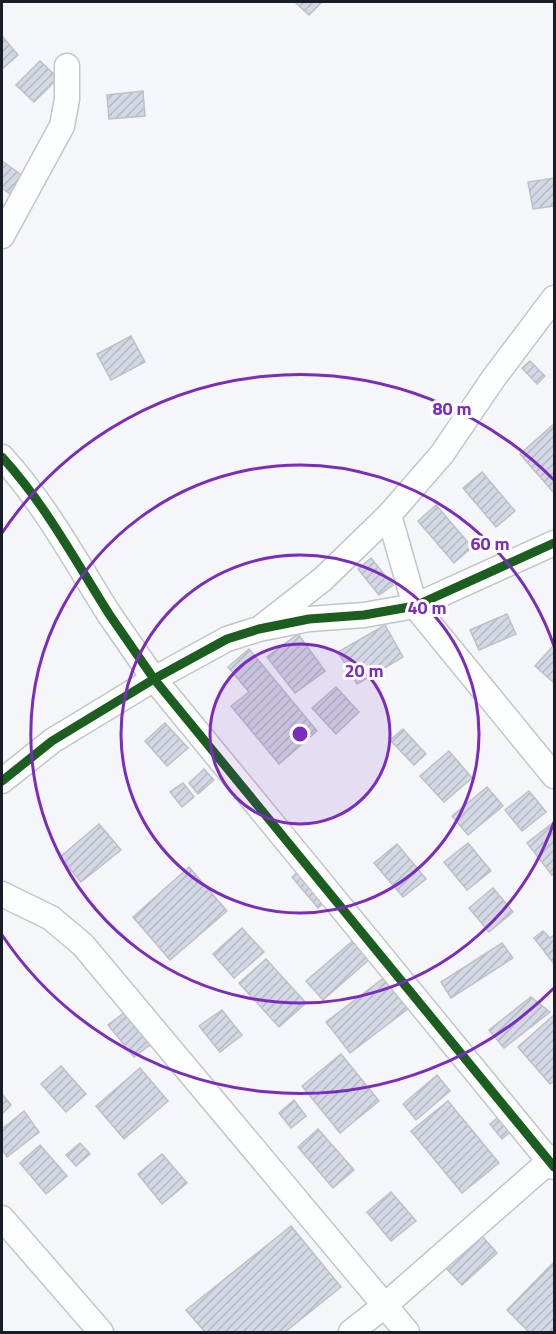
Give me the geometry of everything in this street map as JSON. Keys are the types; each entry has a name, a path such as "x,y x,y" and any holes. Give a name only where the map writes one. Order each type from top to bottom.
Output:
{"street":[{"path":"2,236 62,126 68,99 67,66"},
{"path":"259,629 323,579 389,515 442,454 493,379 555,298"},
{"path":"2,457 22,479 64,538 110,614 154,679 553,1161 351,1332"},
{"path":"389,515 415,606 555,776"},
{"path":"2,781 52,741 154,679 227,639 259,629 309,619 364,615 415,606 555,543"},
{"path":"2,894 51,918 82,945 383,1307 407,1332"},
{"path":"3,1224 101,1332"}],"building":[{"path":"295,2 322,2 309,15"},
{"path":"2,36 18,55 2,69"},
{"path":"40,61 58,78 34,102 16,85"},
{"path":"143,91 145,116 109,119 107,95"},
{"path":"2,161 27,179 14,197 2,188"},
{"path":"554,178 554,206 533,209 528,182"},
{"path":"131,336 145,362 111,380 97,354"},
{"path":"530,361 545,376 537,384 522,368"},
{"path":"554,424 554,493 520,454"},
{"path":"482,472 515,511 496,527 463,488"},
{"path":"436,505 472,547 454,563 418,521"},
{"path":"371,558 393,585 379,595 358,569"},
{"path":"507,614 516,634 479,650 470,630"},
{"path":"385,625 403,657 357,684 338,652"},
{"path":"298,634 325,671 295,693 267,657"},
{"path":"554,645 554,680 553,682 535,666"},
{"path":"249,649 317,731 279,764 231,706 249,692 228,667"},
{"path":"336,687 359,712 336,734 312,708"},
{"path":"165,723 188,748 167,766 145,741"},
{"path":"403,729 426,754 414,765 390,740"},
{"path":"449,751 472,778 444,802 420,776"},
{"path":"204,769 214,780 198,794 189,783"},
{"path":"183,783 194,797 182,807 170,792"},
{"path":"487,787 503,806 468,835 452,816"},
{"path":"529,791 546,812 522,831 505,810"},
{"path":"554,822 554,873 552,875 527,843"},
{"path":"99,824 121,850 81,882 60,857"},
{"path":"468,843 491,871 467,890 444,862"},
{"path":"397,844 426,879 403,897 374,863"},
{"path":"189,867 227,911 170,960 133,917"},
{"path":"302,868 328,899 318,908 292,877"},
{"path":"493,888 513,912 489,932 469,908"},
{"path":"242,928 264,952 234,978 213,954"},
{"path":"543,931 550,938 554,935 554,964 534,938"},
{"path":"356,938 372,957 323,1000 306,981"},
{"path":"502,943 513,958 451,998 441,982"},
{"path":"266,959 306,1003 279,1027 239,983"},
{"path":"389,974 413,1005 350,1053 326,1022"},
{"path":"531,997 550,1012 504,1048 489,1030"},
{"path":"129,1009 155,1041 134,1057 108,1025"},
{"path":"222,1010 242,1035 220,1052 199,1026"},
{"path":"554,1015 554,1081 550,1084 518,1047"},
{"path":"341,1054 379,1101 340,1133 302,1086"},
{"path":"61,1066 86,1094 66,1112 41,1084"},
{"path":"140,1068 168,1101 124,1139 96,1106"},
{"path":"437,1075 450,1091 416,1120 403,1104"},
{"path":"2,1094 11,1105 2,1114"},
{"path":"294,1100 306,1116 291,1128 279,1113"},
{"path":"448,1101 499,1163 462,1193 411,1131"},
{"path":"24,1111 39,1132 7,1157 2,1149 2,1129"},
{"path":"504,1112 516,1127 502,1139 490,1124"},
{"path":"318,1129 354,1170 333,1188 298,1147"},
{"path":"80,1143 90,1154 76,1166 66,1155"},
{"path":"40,1145 67,1176 46,1194 20,1163"},
{"path":"162,1154 187,1183 162,1204 138,1174"},
{"path":"391,1192 416,1221 391,1241 367,1212"},
{"path":"291,1226 341,1287 285,1332 205,1332 186,1310"},
{"path":"481,1235 497,1253 462,1285 445,1267"},
{"path":"554,1262 554,1332 529,1332 507,1310"}],"cycle path":[{"path":"2,457 46,513 109,614 154,679 554,1167"},
{"path":"2,781 52,741 154,679 227,639 259,629 309,619 364,615 415,606 554,543"}]}
